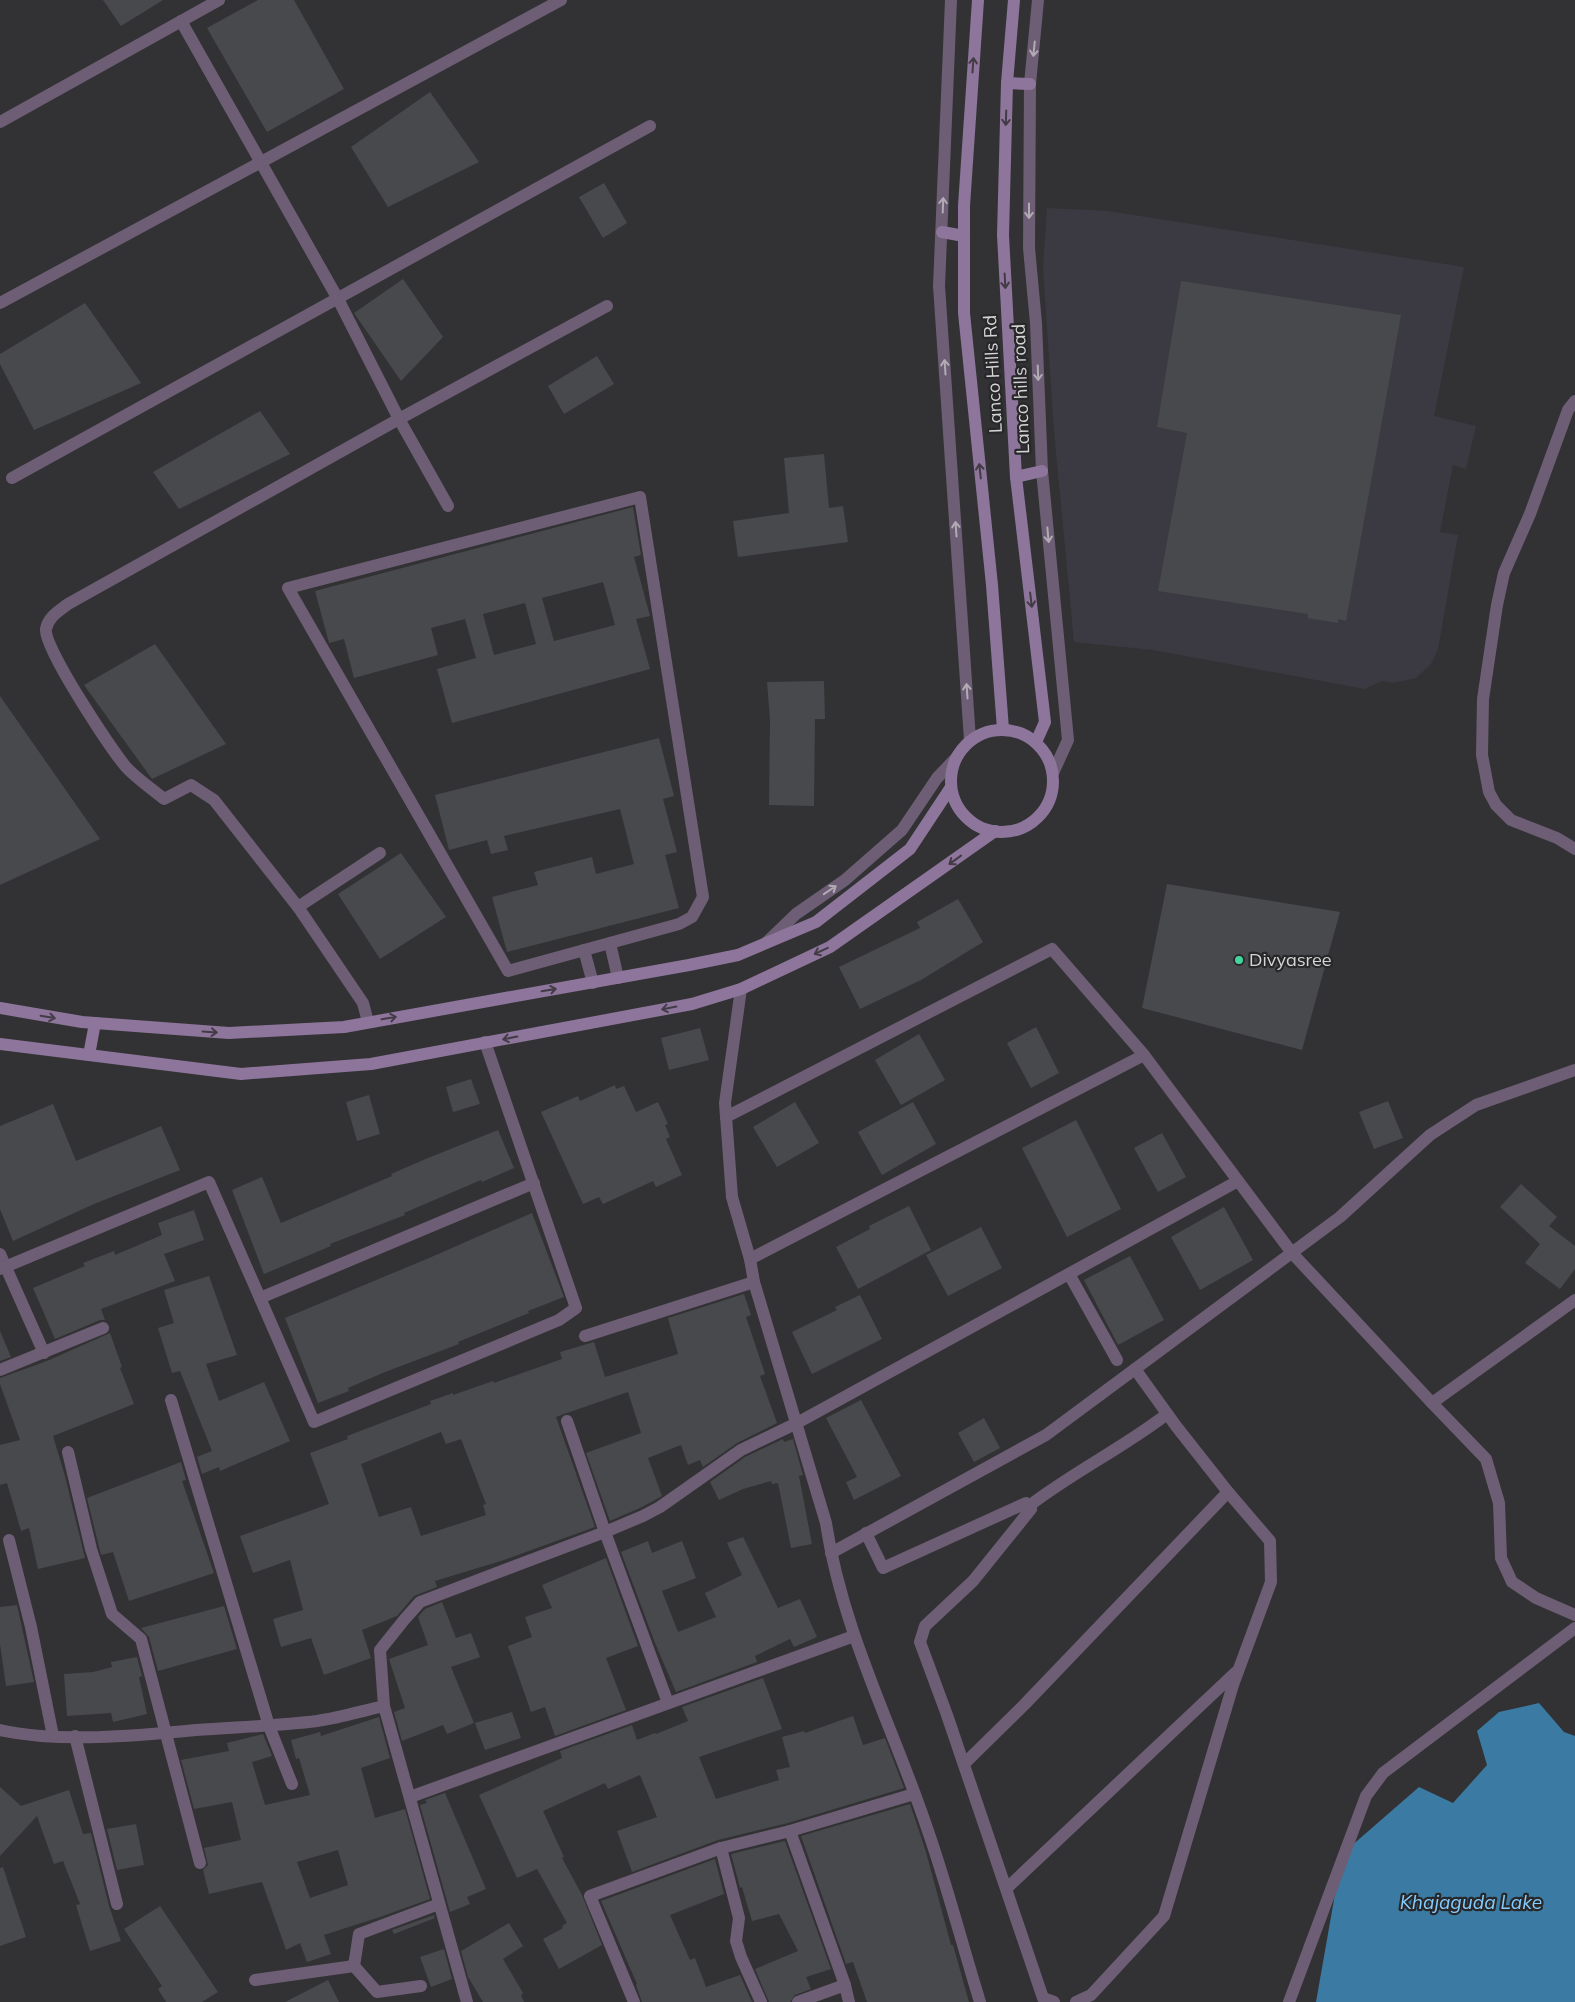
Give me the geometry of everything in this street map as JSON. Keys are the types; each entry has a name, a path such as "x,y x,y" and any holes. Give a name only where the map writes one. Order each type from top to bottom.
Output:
{"main road":[{"name":"Lanco Hills Rd","path":"978,0 964,206 964,313 995,613 1003,729"},
{"name":"Lanco Hills Rd","path":"1014,0 1007,83 1003,235 1016,476 1045,722 1036,742"},
{"path":"1007,83 1030,84"},
{"path":"942,232 964,236"},
{"path":"1016,476 1042,471"},
{"path":"1003,729 1021,732 1036,742 1047,756 1053,772 1052,790 1047,805 1038,817 1025,826 1010,832 980,827 967,818 956,804 951,787 952,769 958,753 970,740 986,732 1003,729"},
{"path":"0,1008 95,1023 230,1033 344,1027 738,955 816,922 910,849 951,787"},
{"path":"0,1044 241,1074 371,1064 692,1004 741,989 830,947 995,831"},
{"path":"89,1055 95,1023"}],"street":[{"path":"0,122 219,0"},
{"path":"0,303 561,0"},
{"path":"951,0 939,286 970,740"},
{"name":"Lanco hills road","path":"1038,0 1030,84 1029,248 1036,324 1042,471 1068,740 1053,772"},
{"path":"181,22 338,299 399,419 448,506"},
{"path":"12,478 650,126"},
{"path":"368,1022 363,1003 298,907 214,800 192,786 164,799 127,767 87,712 58,660 46,631 49,620 68,604 606,306"},
{"path":"1575,401 1568,410 1530,514 1504,572 1497,605 1483,699 1482,755 1489,792 1496,805 1511,820 1557,838 1575,849"},
{"path":"640,498 703,897 692,917 679,924 584,950 508,970 288,588 640,498"},
{"path":"766,943 796,914 845,880 902,830 936,778 956,758"},
{"path":"298,907 380,853"},
{"path":"610,943 618,978"},
{"path":"726,1117 1052,949 1144,1055 1292,1253 1486,1459 1499,1502 1501,1558 1512,1582 1536,1598 1575,1615"},
{"path":"584,950 593,983"},
{"path":"741,989 725,1104 732,1198 750,1259 754,1282 826,1523 831,1553 854,1636 927,1828 980,2002"},
{"path":"3,1268 209,1182 314,1422 559,1320 576,1308 485,1042"},
{"path":"750,1259 1144,1055"},
{"path":"831,1553 1046,1435 1340,1217 1430,1135 1476,1105 1575,1070"},
{"path":"467,2002 384,1706 380,1650 420,1602 605,1532 660,1508 741,1450 797,1423 1238,1181"},
{"path":"260,1298 534,1183"},
{"path":"0,1254 3,1268 44,1352"},
{"path":"1069,1274 1117,1360"},
{"path":"585,1336 754,1282"},
{"path":"1432,1403 1575,1300"},
{"path":"0,1370 102,1328"},
{"path":"1076,2002 1091,1995 1164,1916 1238,1671 1271,1582 1270,1541 1228,1492 1167,1414 1135,1368"},
{"path":"171,1400 269,1726 292,1784"},
{"path":"1028,1506 1052,1488 1152,1426 1167,1414"},
{"path":"567,1421 605,1532 668,1703"},
{"path":"68,1452 91,1549 112,1614 141,1640 200,1864"},
{"path":"964,1764 1228,1492"},
{"path":"866,1533 883,1568 1026,1503 1031,1509 973,1581 925,1626 920,1642 964,1764 1043,1998 1054,2002"},
{"path":"9,1540 31,1628 53,1736"},
{"path":"1289,2002 1366,1796 1383,1773 1575,1628"},
{"path":"410,1797 854,1636"},
{"path":"1006,1888 1238,1671"},
{"path":"0,1730 23,1735 132,1736 238,1726 269,1726 319,1720 384,1706"},
{"path":"75,1736 117,1904"},
{"path":"634,2002 590,1896 721,1848 790,1832 914,1794"},
{"path":"790,1832 849,2002"},
{"path":"721,1848 739,1918 736,1942 760,2002"},
{"path":"354,1966 359,1934 439,1904"},
{"path":"254,1980 354,1966"},
{"path":"354,1966 377,1992 421,1986"},
{"path":"798,2002 845,1986"}],"shaded area":[{"path":"1047,208 1108,211 1464,267 1434,416 1476,426 1466,469 1453,465 1440,532 1458,535 1438,649 1431,664 1416,678 1394,683 1382,681 1365,689 1153,650 1074,642 1054,431 1043,268"}],"water":[{"name":"Khajaguda Lake","path":"1539,1703 1564,1732 1575,1736 1575,2002 1316,2002 1342,1854 1419,1787 1453,1803 1487,1765 1477,1731 1499,1712"}],"building":[{"path":"103,0 163,0 121,26"},
{"path":"258,0 294,0 344,89 267,132 207,28"},
{"path":"430,92 479,162 388,207 351,147"},
{"path":"604,183 627,223 603,238 579,197"},
{"path":"403,279 443,337 401,381 354,313"},
{"path":"1181,281 1401,315 1346,621 1338,619 1338,623 1308,618 1308,614 1158,591 1187,433 1157,427"},
{"path":"85,303 141,383 34,430 0,364 0,354"},
{"path":"597,356 614,384 564,414 548,386"},
{"path":"260,411 290,454 179,509 153,472"},
{"path":"824,454 829,508 843,506 848,542 738,557 733,521 789,513 784,458"},
{"path":"633,507 641,555 634,557 650,616 636,619 650,669 452,723 437,669 476,658 465,619 431,628 438,655 354,678 344,639 329,643 315,591","holes":["603,582 615,625 554,641 542,598","525,603 536,644 494,655 483,614"]},
{"path":"155,644 226,744 152,779 84,685"},
{"path":"824,681 825,719 815,719 814,806 769,805 770,720 767,682"},
{"path":"0,696 100,839 0,885"},
{"path":"659,738 674,796 663,799 677,852 665,855 679,908 507,952 492,897 538,885 534,872 592,857 596,874 634,864 620,809 504,836 508,850 491,854 487,840 449,850 435,795"},
{"path":"401,853 446,917 380,959 338,894"},
{"name":"Divyasree","path":"1167,884 1340,912 1302,1050 1142,1008"},
{"path":"958,899 983,942 921,980 860,1009 839,967 920,928 917,922"},
{"path":"1036,1027 1059,1073 1031,1088 1007,1043"},
{"path":"700,1028 709,1060 669,1070 661,1038"},
{"path":"919,1034 945,1080 901,1105 875,1060"},
{"path":"471,1079 480,1104 453,1112 446,1087"},
{"path":"615,1085 616,1089 624,1086 636,1112 658,1102 668,1124 665,1125 670,1137 666,1139 682,1175 656,1187 653,1181 603,1204 599,1197 583,1204 541,1112 578,1096 580,1101"},
{"path":"369,1095 380,1134 357,1141 346,1102"},
{"path":"1388,1101 1403,1138 1374,1149 1359,1112"},
{"path":"795,1102 819,1143 777,1167 753,1127"},
{"path":"913,1102 936,1144 882,1175 858,1132"},
{"path":"53,1104 76,1161 161,1126 180,1170 94,1204 13,1241 0,1209 0,1126"},
{"path":"1076,1120 1121,1209 1067,1237 1022,1148"},
{"path":"498,1130 514,1168 404,1213 405,1215 330,1244 331,1246 264,1274 232,1190 262,1177 281,1223 392,1176 391,1174 428,1158"},
{"path":"1162,1133 1186,1177 1158,1192 1134,1148"},
{"path":"1521,1184 1557,1217 1549,1226 1575,1246 1575,1269 1560,1289 1525,1263 1540,1244 1500,1207"},
{"path":"909,1206 931,1250 858,1289 836,1247 870,1229 869,1226"},
{"path":"1224,1207 1253,1260 1200,1290 1171,1237"},
{"path":"194,1210 204,1240 164,1254 175,1281 101,1309 105,1320 100,1320 55,1339 33,1288 85,1266 83,1263 114,1251 115,1255 162,1235 158,1223"},
{"path":"532,1213 564,1297 458,1342 459,1344 385,1372 348,1388 349,1391 318,1403 285,1318"},
{"path":"981,1227 1002,1268 948,1296 926,1255"},
{"path":"1130,1256 1164,1320 1118,1345 1084,1280"},
{"path":"209,1276 237,1355 206,1364 219,1401 264,1382 290,1441 220,1471 219,1467 202,1474 197,1457 212,1451 180,1371 172,1373 158,1328 174,1323 164,1290"},
{"path":"744,1294 751,1315 746,1317 765,1374 760,1376 777,1423 737,1443 703,1467 700,1460 688,1465 681,1445 648,1458 662,1496 610,1521 586,1453 641,1433 628,1392 556,1417 595,1527 504,1560 435,1581 437,1587 414,1596 397,1616 362,1630 371,1658 324,1675 311,1638 281,1647 273,1619 303,1610 290,1560 253,1573 240,1536 329,1504 310,1453 348,1439 347,1436 431,1404 430,1401 493,1381 494,1383 562,1359 560,1352 594,1342 605,1377 678,1354 668,1318","holes":["441,1432 446,1444 461,1439 486,1504 483,1505 486,1515 421,1536 411,1507 379,1517 361,1464"]},
{"path":"860,1295 882,1339 812,1374 792,1332 837,1310 835,1307"},
{"path":"0,1331 11,1357 0,1361"},
{"path":"110,1333 122,1367 120,1368 134,1404 53,1436 85,1558 38,1569 29,1528 21,1531 7,1483 0,1485 0,1445 20,1440 0,1384 0,1378 47,1361"},
{"path":"861,1400 901,1476 854,1500 846,1482 857,1477 826,1418"},
{"path":"984,1418 1000,1448 974,1462 958,1433"},
{"path":"783,1439 784,1442 793,1439 803,1475 799,1476 812,1544 791,1548 778,1483 772,1484 771,1481 743,1489 719,1500 710,1482 745,1457"},
{"path":"181,1462 186,1480 182,1481 214,1573 129,1601 113,1552 101,1555 87,1498"},
{"path":"743,1537 778,1608 800,1599 817,1637 794,1647 790,1639 755,1656 757,1662 676,1692 655,1643 621,1552 648,1541 652,1553 682,1541 696,1578 662,1591 678,1632 716,1617 705,1593 742,1575 727,1543"},
{"path":"606,1558 638,1646 606,1658 626,1710 555,1736 545,1707 531,1712 508,1646 532,1637 525,1617 552,1608 542,1585"},
{"path":"442,1602 456,1638 471,1633 480,1657 451,1667 474,1723 447,1734 443,1725 402,1741 394,1712 405,1708 389,1659 428,1645 418,1617 425,1609"},
{"path":"17,1605 34,1682 6,1686 0,1644 0,1607"},
{"path":"224,1606 237,1649 158,1671 149,1637 141,1628"},
{"path":"137,1657 142,1676 139,1677 147,1714 113,1722 111,1713 67,1716 64,1674 93,1672 112,1667 111,1662"},
{"path":"763,1678 782,1729 699,1757 716,1799 779,1780 776,1770 790,1767 782,1737 804,1731 805,1733 853,1716 863,1745 885,1738 904,1788 788,1823 718,1840 632,1872 617,1831 657,1817 640,1775 608,1789 605,1783 543,1811 564,1857 562,1858 582,1895 602,1945 559,1969 543,1939 563,1928 562,1926 567,1923 537,1869 517,1878 479,1795 562,1758 560,1751 632,1725 637,1740 688,1721 682,1707"},
{"path":"512,1712 521,1738 485,1750 475,1723"},
{"path":"379,1717 390,1758 361,1768 375,1818 405,1809 430,1899 324,1935 331,1954 307,1962 300,1943 286,1950 262,1882 209,1894 203,1870 208,1865 204,1848 241,1840 232,1802 194,1809 181,1760 229,1751 227,1743 263,1734 272,1756 252,1762 265,1805 310,1795 299,1758 296,1759 291,1740 320,1732 321,1736","holes":["338,1850 348,1885 310,1898 297,1862"]},
{"path":"0,1787 21,1806 69,1790 83,1834 91,1833 109,1906 121,1941 90,1951 76,1905 80,1904 63,1861 54,1864 37,1816 0,1856"},
{"path":"445,1793 486,1889 467,1897 470,1904 450,1912 420,1805 427,1803 425,1800"},
{"path":"910,1804 926,1852 951,1945 953,1945 969,2002 867,2002 853,1962 846,1964 801,1836"},
{"path":"136,1824 144,1865 117,1870 107,1829"},
{"path":"785,1841 831,1969 806,1977 811,1989 795,1995 790,2002 769,2002 755,1969 798,1951 779,1914 752,1921 742,1887 740,1888 731,1854"},
{"path":"715,1859 724,1894 670,1915 690,1960 695,1958 706,1987 740,1975 752,2002 642,2002 637,1984 601,1901"},
{"path":"3,1867 26,1937 0,1946 0,1868"},
{"path":"160,1906 218,1992 202,2002 166,2002 158,1989 162,1986 124,1929"},
{"path":"434,1915 435,1918 394,1934 392,1930"},
{"path":"509,1923 523,1946 503,1959 523,1993 521,1995 524,2002 483,2002 468,1977 461,1951"},
{"path":"444,1949 452,1979 431,1987 420,1957"},
{"path":"328,1980 339,2002 285,2002"}],"place":[{"name":"Divyasree","path":"1239,960"}]}
